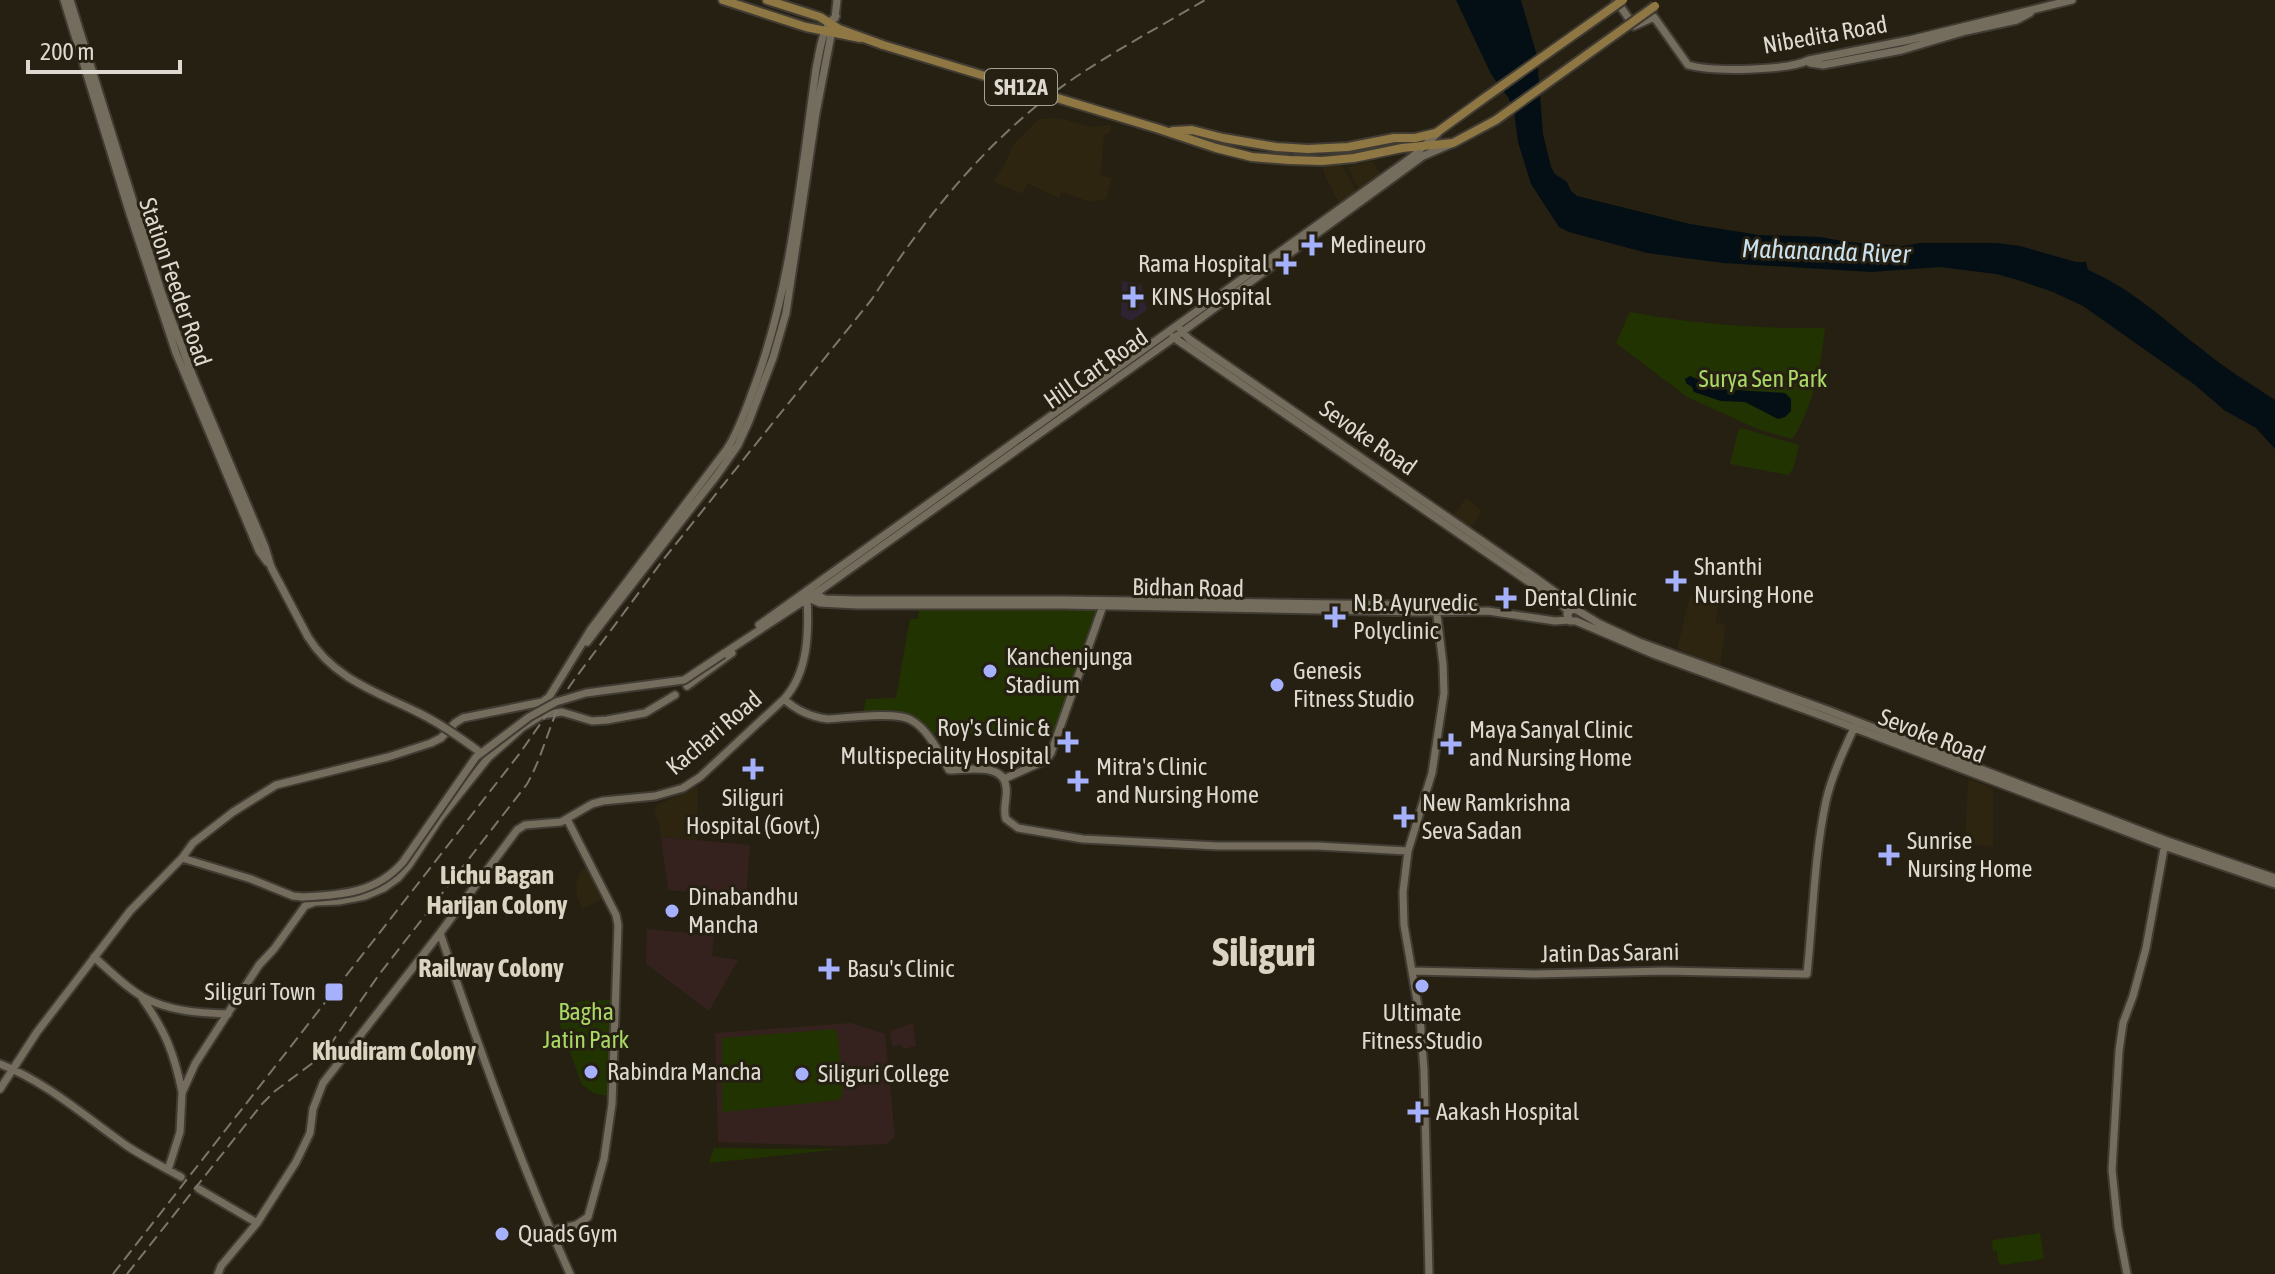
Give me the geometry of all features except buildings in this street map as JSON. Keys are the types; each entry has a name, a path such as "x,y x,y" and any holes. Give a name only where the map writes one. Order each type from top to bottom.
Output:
{"main road":[{"name":"SH12A","path":"723,0 831,25 860,38 1234,153 1289,160 1354,158 1402,148 1424,150 1453,143 1496,120 1659,3"},
{"name":"SH12A","path":"767,0 820,17 831,25"},
{"name":"Hill Cart Road","path":"1441,131 1623,0"},
{"name":"SH12A","path":"1164,130 1192,130 1260,145 1300,149 1336,148 1394,138 1415,138 1441,131"},
{"path":"1415,138 1424,150"}],"street":[{"name":"Station Feeder Road","path":"67,0 162,294 192,374 271,567 307,635 319,653 346,678 441,725 481,753"},
{"path":"0,1089 37,1032 137,903 193,843 233,812 276,785 388,757 441,738 463,718 539,702 549,697 578,652 717,475 738,445 749,421 786,313 816,113 837,0"},
{"name":"Nibedita Road","path":"1616,0 1634,26 1654,17 1688,65 1722,69 1787,67 2072,0"},
{"name":"Hill Cart Road","path":"756,629 1172,335 1424,150 1441,131"},
{"name":"Sevoke Road","path":"1180,329 1256,389 1465,534 1565,599 1572,615 1653,654 1757,688 2165,843 2275,881"},
{"name":"Sevoke Road","path":"1172,335 1256,389"},
{"name":"Bidhan Road","path":"808,594 829,601 1436,609 1497,607 1556,619 1572,615"},
{"name":"Kachari Road","path":"218,1274 221,1266 257,1223 308,1138 313,1109 323,1083 519,828 567,819 603,801 648,798 676,792 700,777 794,687 805,646 808,594"},
{"path":"1004,779 1048,758 1051,753 1104,604"},
{"path":"1429,1274 1424,1070 1404,906 1408,851 1431,779 1444,693 1436,609"},
{"path":"182,858 251,879 293,896 359,891 392,874 467,769 481,753 520,723 556,702 596,691 679,682 694,675 756,629 758,634 687,686"},
{"path":"182,1093 195,1064 259,965 305,906 365,896 398,878 488,758 523,727 546,713 562,712 592,721 645,713 675,695"},
{"path":"784,699 794,708 817,718 897,716 913,720 929,738 949,770 988,770 1001,775 1007,788 1004,806 1006,819 1018,828 1083,839 1408,851"},
{"path":"539,702 546,713"},
{"name":"Jatin Das Sarani","path":"1413,971 1807,974 1826,801 1835,771 1856,725"},
{"path":"547,1225 558,1229 586,1219 604,1159 612,1104 618,925 616,915 567,819"},
{"path":"2127,1274 2112,1170 2119,1051 2123,1023 2146,948 2165,843"},
{"path":"440,933 547,1225 570,1274"},
{"path":"94,957 141,996 169,1042 182,1093 180,1132 168,1170"},
{"path":"141,996 192,1013 228,1014"},
{"path":"0,1064 13,1069 129,1147 181,1177"},
{"path":"199,1189 257,1223"},
{"path":"554,1240 558,1229"}],"shaded area":[{"path":"1059,118 1091,127 1111,125 1110,132 1104,135 1101,175 1112,178 1106,199 1090,202 1061,192 1059,198 1027,183 1022,194 993,181 1013,145 1039,119"},
{"path":"1339,161 1357,192 1340,206 1322,162"},
{"path":"1373,161 1380,174 1358,189 1348,167"},
{"name":"KINS Hospital","path":"1122,281 1141,284 1147,310 1131,321 1121,316"},
{"path":"1466,498 1482,511 1471,527 1454,515"},
{"path":"1690,595 1720,598 1716,623 1726,624 1720,666 1677,649"},
{"path":"1968,779 1993,788 1993,846 1965,845"},
{"path":"698,786 697,840 661,837 654,814 657,805"},
{"path":"661,837 750,845 746,897 668,890"},
{"path":"587,865 604,898 583,909 577,898 576,884 579,874"},
{"path":"647,929 698,934 700,930 714,934 712,956 738,960 709,1011 646,964"},
{"name":"Siliguri College","path":"851,1023 885,1034 895,1137 886,1144 840,1146 718,1142 715,1033"},
{"path":"913,1023 916,1046 903,1049 902,1045 892,1046 890,1031"}],"green space":[{"name":"Surya Sen Park","path":"1630,312 1727,325 1825,328 1812,397 1792,439 1760,430 1687,397 1616,343"},
{"path":"1741,428 1799,445 1793,469 1788,475 1730,464"},
{"name":"Kanchenjunga Stadium","path":"919,609 1101,609 1054,737 927,733 927,727 922,727 913,715 863,714 866,699 896,698 910,619 918,619"},
{"name":"Bagha Jatin Park","path":"594,1000 612,1000 608,1096 593,1093 582,1085 559,1022 558,1014 566,1007"},
{"path":"835,1029 843,1093 839,1100 722,1112 722,1038"},
{"path":"714,1148 841,1149 709,1163"},
{"path":"2040,1233 2044,1259 2001,1265 1998,1261 1992,1240"}],"water":[{"name":"Mahananda River","path":"1456,0 1521,0 1537,56 1543,134 1551,167 1577,196 1690,224 1759,235 1821,237 1903,246 1920,243 1997,243 2086,262 2088,270 2133,295 2217,361 2275,400 2275,449 2256,428 2224,410 2195,385 2083,306 2018,280 1940,267 1871,272 1723,263 1647,253 1559,227 1531,184 1518,142 1514,111 1491,74"},
{"path":"1690,376 1720,389 1785,393 1791,399 1791,411 1778,419 1745,402 1721,401 1694,392 1685,379"}],"railway":[{"path":"127,1274 262,1104 330,1045 378,976 527,784 560,705 574,680 663,560 872,299 908,246 969,170 1015,125 1058,90 1120,49 1205,0"},
{"path":"113,1274 520,753 552,707"}],"place":[{"name":"Medineuro","path":"1312,245"},
{"name":"Rama Hospital","path":"1286,264"},
{"name":"KINS Hospital","path":"1133,297"},
{"name":"Shanthi Nursing Hone","path":"1676,581"},
{"name":"Dental Clinic","path":"1506,598"},
{"name":"N.B. Ayurvedic Polyclinic","path":"1335,617"},
{"name":"Kanchenjunga Stadium","path":"990,671"},
{"name":"Genesis Fitness Studio","path":"1277,685"},
{"name":"Roy's Clinic & Multispeciality Hospital","path":"1068,742"},
{"name":"Maya Sanyal Clinic and Nursing Home","path":"1451,744"},
{"name":"Siliguri Hospital (Govt.)","path":"753,769"},
{"name":"Mitra's Clinic and Nursing Home","path":"1078,781"},
{"name":"New Ramkrishna Seva Sadan","path":"1404,817"},
{"name":"Sunrise Nursing Home","path":"1889,855"},
{"name":"Dinabandhu Mancha","path":"672,911"},
{"name":"Basu's Clinic","path":"829,969"},
{"name":"Ultimate Fitness Studio","path":"1422,986"},
{"name":"Siliguri Town","path":"334,992"},
{"name":"Rabindra Mancha","path":"591,1072"},
{"name":"Siliguri College","path":"802,1074"},
{"name":"Aakash Hospital","path":"1418,1112"},
{"name":"Quads Gym","path":"502,1234"}],"district":[{"name":"Lichu Bagan Harijan Colony","path":"497,890"},
{"name":"Siliguri","path":"1264,952"},
{"name":"Railway Colony","path":"491,968"},
{"name":"Khudiram Colony","path":"394,1051"}]}
